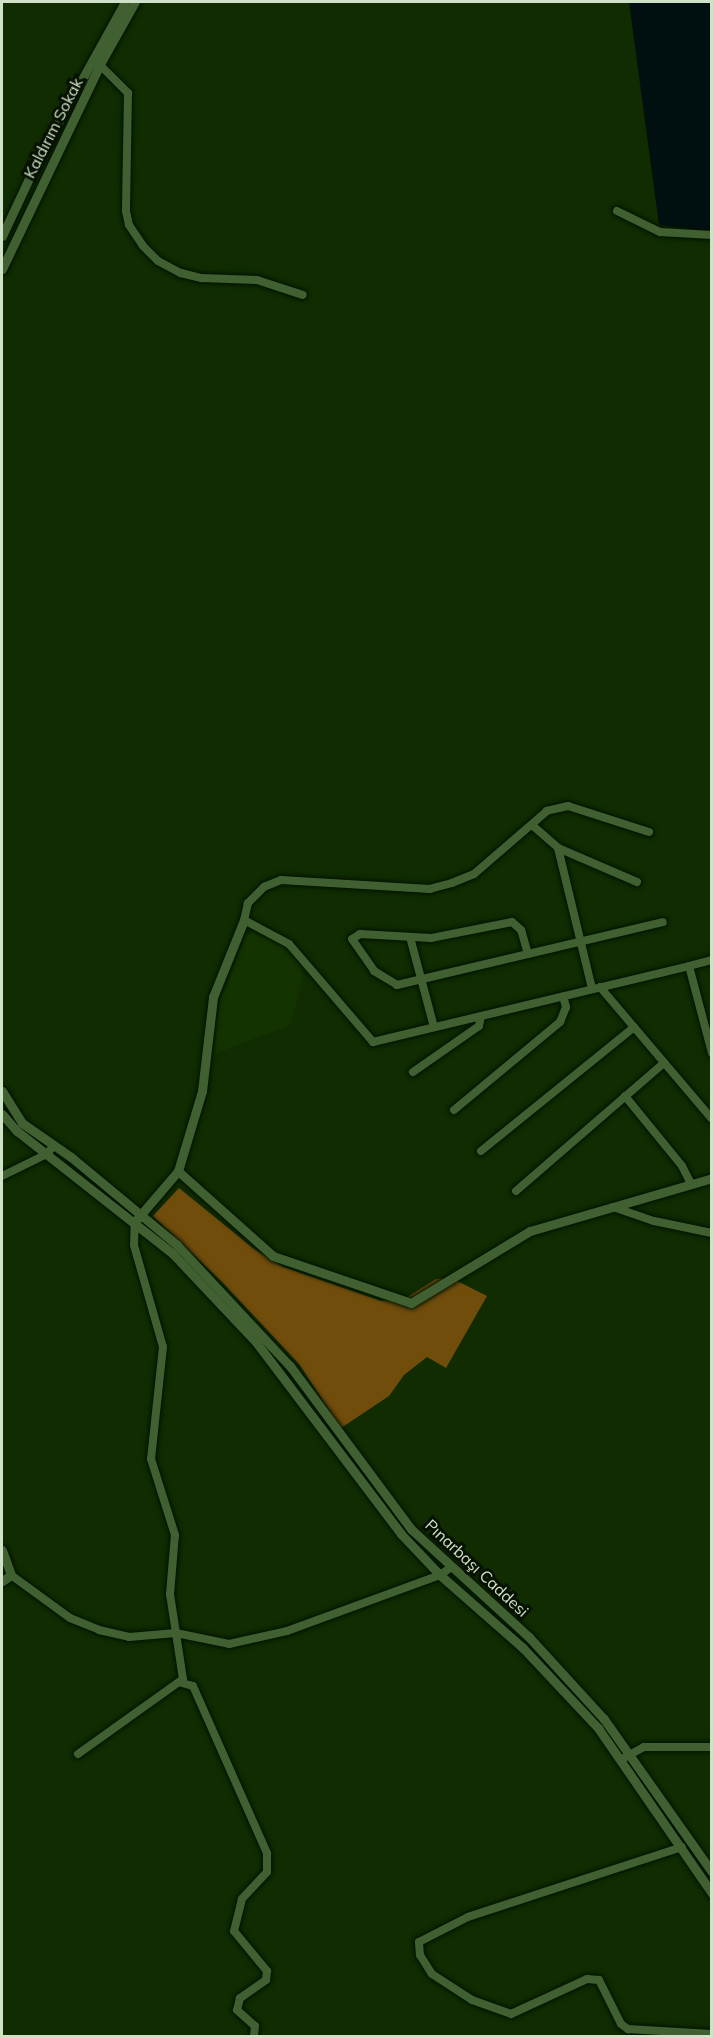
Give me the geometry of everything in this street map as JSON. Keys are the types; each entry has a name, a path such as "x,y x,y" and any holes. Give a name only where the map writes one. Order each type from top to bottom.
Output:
{"street":[{"name":"Kaldırım Sokak","path":"2,269 125,2"},
{"name":"Kaldırım Sokak","path":"2,236 39,157 135,2"},
{"path":"97,62 128,93 126,211 129,225 142,246 158,261 181,273 201,278 257,280 303,295"},
{"path":"617,211 660,232 711,235"},
{"path":"182,1683 170,1594 175,1530 151,1459 163,1347 135,1245 138,1217 178,1171 202,1091 213,997 244,920 248,903 264,887 280,880 430,889 452,883 474,874 547,811 568,806 649,832"},
{"path":"532,825 558,848 637,882"},
{"path":"558,848 581,940 596,988 634,1027 711,1119"},
{"path":"244,920 289,944 373,1042 711,960"},
{"path":"528,954 520,930 513,922 431,938 360,934 352,939 374,970 389,982 421,981 528,954 581,940 663,922"},
{"path":"410,937 434,1028"},
{"path":"689,966 711,1053"},
{"path":"454,1110 560,1022 566,1007 563,996"},
{"path":"413,1072 479,1026 481,1016"},
{"path":"481,1151 634,1027"},
{"path":"516,1191 664,1063"},
{"path":"2,1091 22,1123 54,1145 138,1217 256,1342 389,1520 440,1575 523,1648 622,1760 682,1846 711,1893"},
{"path":"625,1096 682,1166 691,1184"},
{"path":"2,1114 47,1154 138,1217"},
{"path":"2,1176 47,1154 54,1145"},
{"path":"178,1171 273,1256 411,1304 530,1231 711,1178"},
{"path":"613,1207 654,1221 711,1233"},
{"name":"Pınarbaşı Caddesi","path":"138,1217 177,1245 290,1366 411,1529 450,1568 529,1637 604,1719 631,1754 711,1872"},
{"path":"2,1550 11,1575 70,1617 99,1630 129,1637 176,1633 217,1643 263,1639 440,1575 450,1568"},
{"path":"2,1581 11,1575"},
{"path":"78,1754 182,1683 193,1686 267,1853 267,1872 242,1899 234,1931 267,1971 266,1980 240,1998 237,2010 255,2026 254,2037"},
{"path":"622,1760 644,1747 711,1747"},
{"path":"682,1846 468,1917 419,1942 420,1955 432,1974 472,2000 511,2014 587,1979 599,1980 621,2024 628,2028 711,2034"}],"shaded area":[{"path":"629,2 711,2 711,232 659,225"},
{"path":"253,932 284,945 301,967 303,978 290,1025 214,1054 219,1004 246,936"},
{"path":"179,1188 254,1249 283,1267 381,1301 404,1299 436,1279 451,1278 487,1296 446,1368 427,1357 404,1375 389,1396 341,1428 299,1364 222,1282 153,1216"}]}
